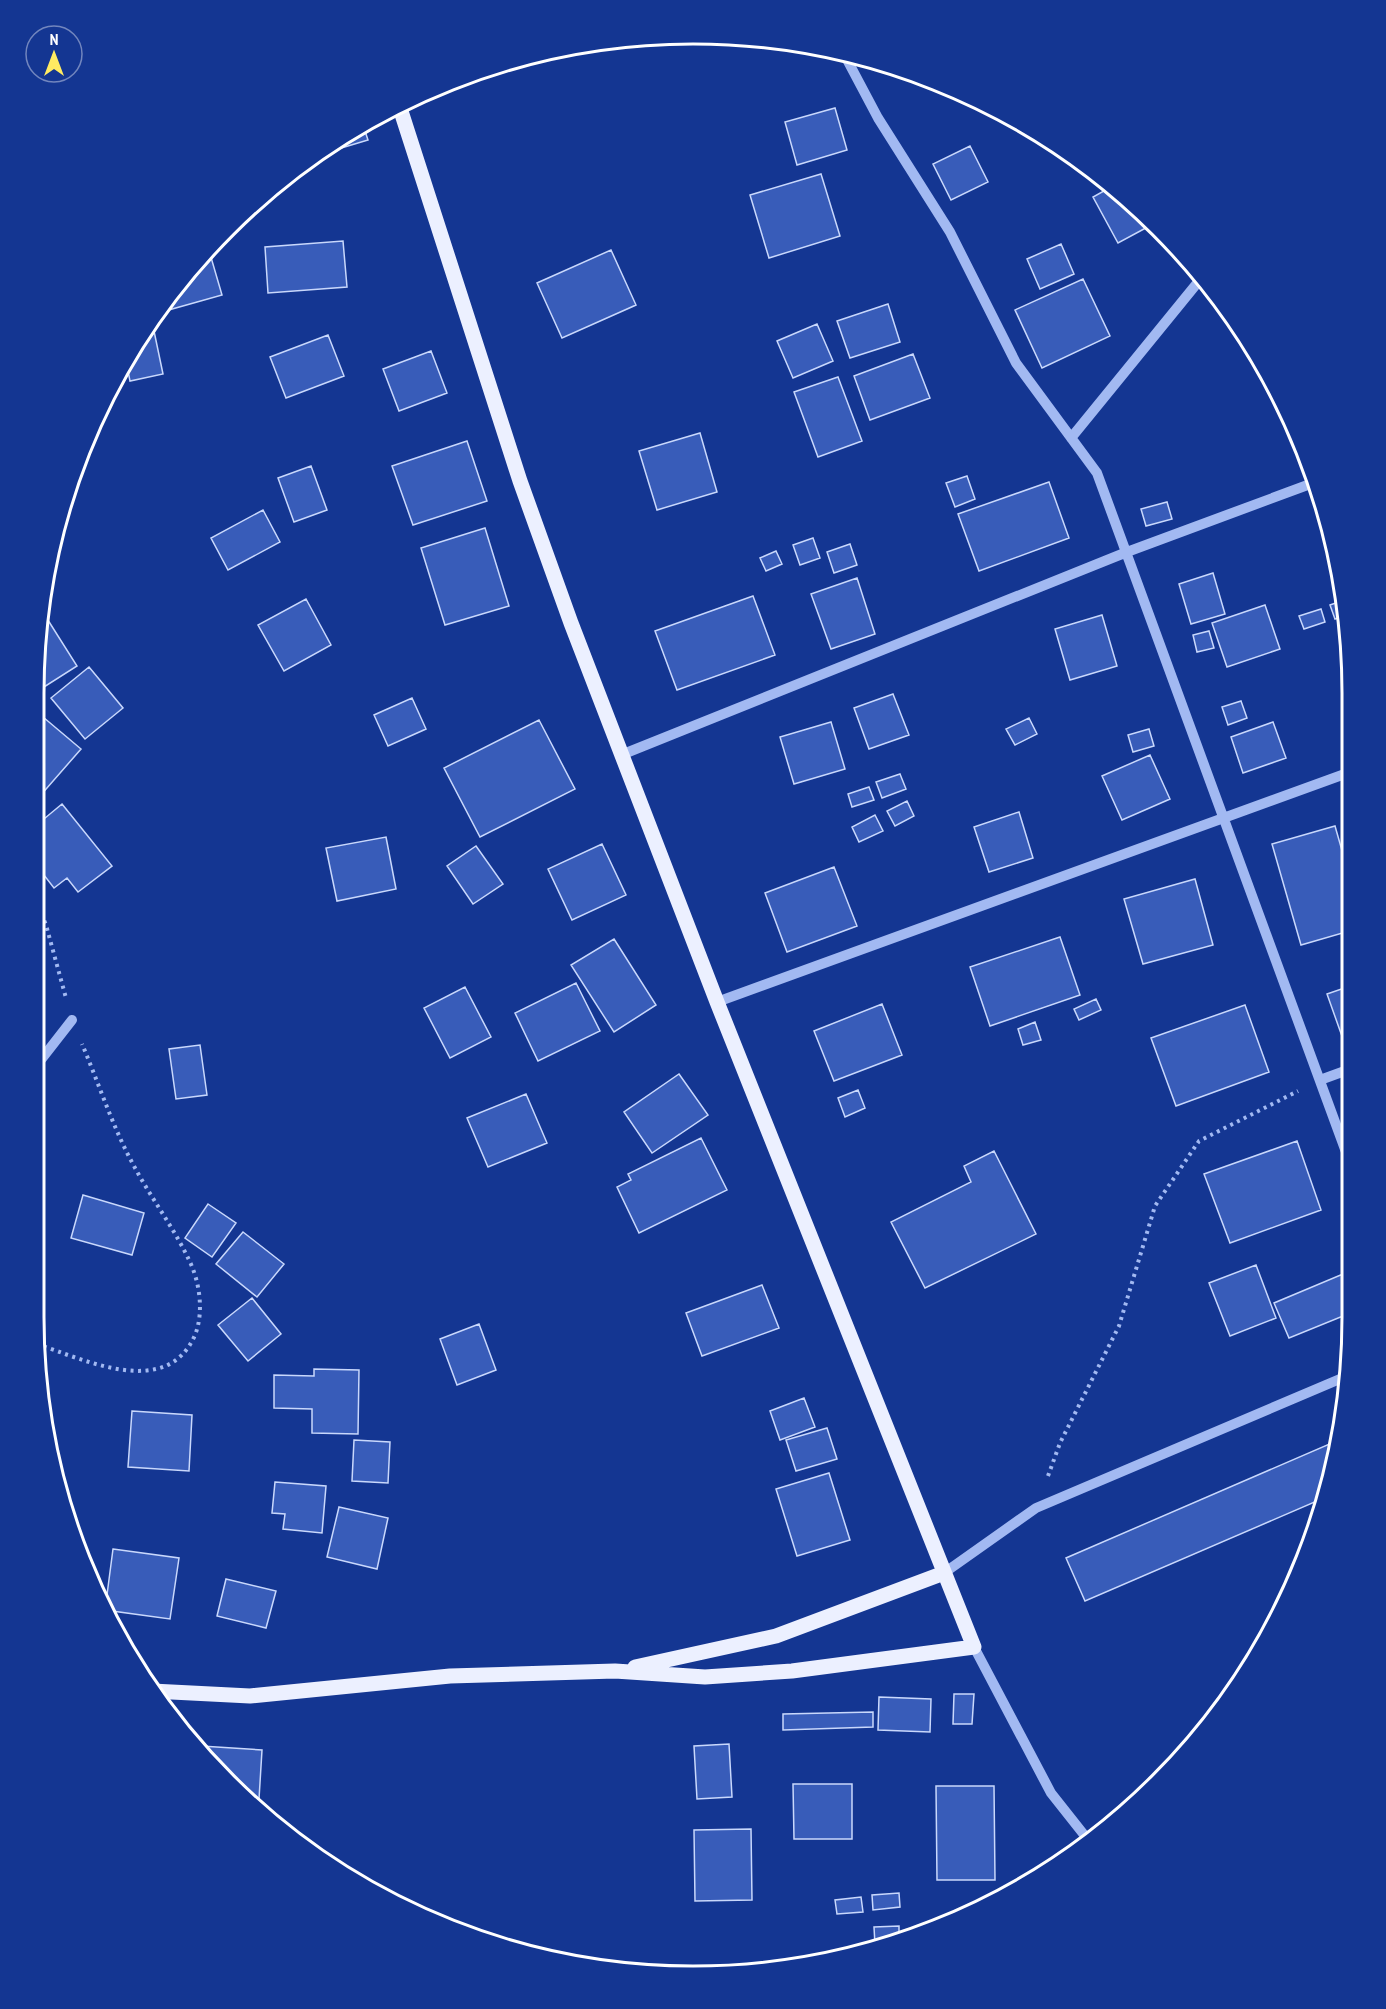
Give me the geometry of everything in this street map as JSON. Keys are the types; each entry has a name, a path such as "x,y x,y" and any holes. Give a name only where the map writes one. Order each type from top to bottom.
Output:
{"main road":[{"path":"164,1692 250,1696 450,1676 615,1671 705,1677 792,1671 974,1647 621,755 520,481 401,113"},
{"path":"615,1671 776,1636 944,1573"}],"street":[{"path":"849,63 878,117 950,232 1016,363 1097,474 1226,818 1342,1141"},
{"path":"1071,438 1197,284"},
{"path":"621,755 1127,552 1308,485"},
{"path":"717,1002 1342,775"},
{"path":"43,1057 72,1020"},
{"path":"1320,1080 1342,1072"},
{"path":"944,1573 1036,1508 1339,1379"},
{"path":"974,1647 1051,1793 1084,1834"}],"path":[{"path":"43,918 72,1020 133,1164 190,1262 200,1297 200,1324 188,1350 173,1364 148,1371 114,1370 44,1347"},
{"path":"1036,1508 1060,1443 1119,1326 1155,1206 1198,1141 1320,1080"}],"building":[{"path":"835,108 847,150 797,165 785,122"},
{"path":"366,133 368,140 339,149"},
{"path":"970,146 988,182 951,200 933,164"},
{"path":"821,174 840,236 769,258 750,195"},
{"path":"1104,191 1146,228 1118,243 1093,197"},
{"path":"343,241 347,287 268,293 265,247"},
{"path":"1061,244 1074,274 1040,289 1027,259"},
{"path":"611,250 636,305 562,338 537,283"},
{"path":"211,258 222,295 169,310"},
{"path":"1083,279 1110,336 1042,368 1015,310"},
{"path":"888,304 900,342 850,358 837,321"},
{"path":"817,324 833,361 793,378 777,341"},
{"path":"154,331 163,374 130,381 128,373"},
{"path":"328,335 344,376 286,398 270,357"},
{"path":"431,351 447,393 399,411 383,369"},
{"path":"913,354 930,398 870,420 854,376"},
{"path":"838,377 862,441 818,457 794,392"},
{"path":"700,433 717,492 657,510 639,451"},
{"path":"467,441 487,501 413,525 392,466"},
{"path":"311,466 327,510 294,522 278,478"},
{"path":"967,476 975,499 955,507 946,483"},
{"path":"1049,482 1069,538 979,571 958,514"},
{"path":"1167,502 1172,519 1146,526 1141,509"},
{"path":"263,510 280,542 228,570 211,538"},
{"path":"485,528 509,606 445,625 421,548"},
{"path":"813,538 820,558 800,565 793,545"},
{"path":"850,544 857,565 834,573 827,552"},
{"path":"776,551 782,564 766,571 760,558"},
{"path":"1213,573 1225,614 1191,624 1179,584"},
{"path":"857,578 875,634 831,649 811,594"},
{"path":"753,596 775,655 677,690 655,631"},
{"path":"306,599 331,645 284,671 258,625"},
{"path":"1336,603 1338,618 1335,619 1330,605"},
{"path":"1265,605 1280,649 1227,667 1212,623"},
{"path":"1321,609 1325,622 1304,629 1299,616"},
{"path":"1102,615 1117,666 1070,680 1055,629"},
{"path":"48,620 77,666 43,687"},
{"path":"1209,631 1214,648 1197,652 1193,635"},
{"path":"89,667 123,708 85,739 51,698"},
{"path":"893,694 909,735 869,749 854,708"},
{"path":"412,698 426,729 388,746 374,715"},
{"path":"1241,701 1247,718 1228,725 1222,707"},
{"path":"43,717 81,749 43,793"},
{"path":"1029,718 1037,734 1015,745 1006,729"},
{"path":"539,720 575,789 480,837 444,768"},
{"path":"831,722 845,769 794,784 780,737"},
{"path":"1273,722 1286,758 1243,773 1231,737"},
{"path":"1149,729 1154,746 1133,752 1128,735"},
{"path":"1150,755 1170,799 1122,820 1102,776"},
{"path":"900,774 906,789 882,798 876,782"},
{"path":"869,787 874,800 852,807 848,794"},
{"path":"907,801 914,816 895,826 887,811"},
{"path":"62,804 112,866 78,892 67,878 54,888 43,874 43,820"},
{"path":"1019,812 1033,858 989,872 974,827"},
{"path":"875,815 883,831 859,842 852,827"},
{"path":"1335,826 1342,850 1342,933 1301,945 1272,844"},
{"path":"386,837 396,889 337,901 326,848"},
{"path":"602,844 626,895 572,920 548,869"},
{"path":"476,846 503,884 473,904 447,866"},
{"path":"834,867 857,926 787,952 765,893"},
{"path":"1195,879 1213,945 1143,964 1124,899"},
{"path":"1060,937 1080,995 990,1026 970,967"},
{"path":"614,939 656,1005 614,1032 571,965"},
{"path":"576,983 600,1031 538,1061 515,1013"},
{"path":"465,987 491,1037 450,1058 424,1008"},
{"path":"1342,989 1342,1036 1327,994"},
{"path":"1096,999 1101,1010 1079,1020 1074,1009"},
{"path":"882,1004 902,1055 834,1081 814,1031"},
{"path":"1245,1005 1269,1072 1176,1106 1151,1038"},
{"path":"1035,1022 1041,1040 1023,1045 1018,1029"},
{"path":"200,1045 207,1095 176,1099 169,1049"},
{"path":"679,1074 708,1115 652,1153 624,1112"},
{"path":"858,1090 865,1108 845,1117 838,1098"},
{"path":"526,1094 547,1143 488,1167 467,1118"},
{"path":"701,1138 727,1190 639,1233 617,1187 631,1180 628,1174"},
{"path":"1297,1141 1321,1210 1230,1243 1204,1174"},
{"path":"994,1151 1036,1234 925,1288 891,1222 971,1182 964,1166"},
{"path":"83,1195 144,1213 132,1255 71,1238"},
{"path":"208,1204 236,1223 212,1257 185,1238"},
{"path":"243,1232 284,1264 257,1297 216,1264"},
{"path":"1256,1265 1276,1318 1230,1336 1209,1283"},
{"path":"1342,1274 1342,1316 1289,1338 1274,1303"},
{"path":"762,1285 779,1328 702,1356 686,1313"},
{"path":"252,1298 281,1334 248,1361 218,1325"},
{"path":"479,1324 496,1370 457,1385 440,1339"},
{"path":"314,1369 359,1370 358,1434 312,1433 312,1409 274,1408 274,1375 314,1376"},
{"path":"804,1398 815,1427 780,1440 770,1411"},
{"path":"132,1411 192,1415 189,1471 128,1467"},
{"path":"827,1428 837,1459 796,1471 786,1440"},
{"path":"354,1440 390,1442 388,1483 352,1481"},
{"path":"1330,1444 1315,1502 1085,1601 1066,1558"},
{"path":"829,1473 850,1540 797,1556 776,1489"},
{"path":"275,1482 326,1486 322,1533 283,1529 285,1514 272,1513"},
{"path":"339,1507 388,1518 377,1569 327,1557"},
{"path":"113,1549 179,1558 170,1619 115,1611 107,1596"},
{"path":"226,1579 276,1591 266,1628 217,1616"},
{"path":"954,1694 974,1694 972,1724 953,1724"},
{"path":"879,1697 931,1699 930,1732 878,1730"},
{"path":"873,1712 873,1727 783,1730 783,1714"},
{"path":"729,1744 732,1797 697,1799 694,1746"},
{"path":"207,1746 262,1750 259,1798"},
{"path":"793,1784 852,1784 852,1839 794,1839"},
{"path":"936,1786 994,1786 995,1880 937,1880"},
{"path":"751,1829 752,1900 695,1901 694,1830"},
{"path":"899,1893 900,1907 873,1910 872,1895"},
{"path":"861,1897 863,1912 837,1914 835,1900"},
{"path":"899,1926 899,1932 875,1939 874,1927"}]}
